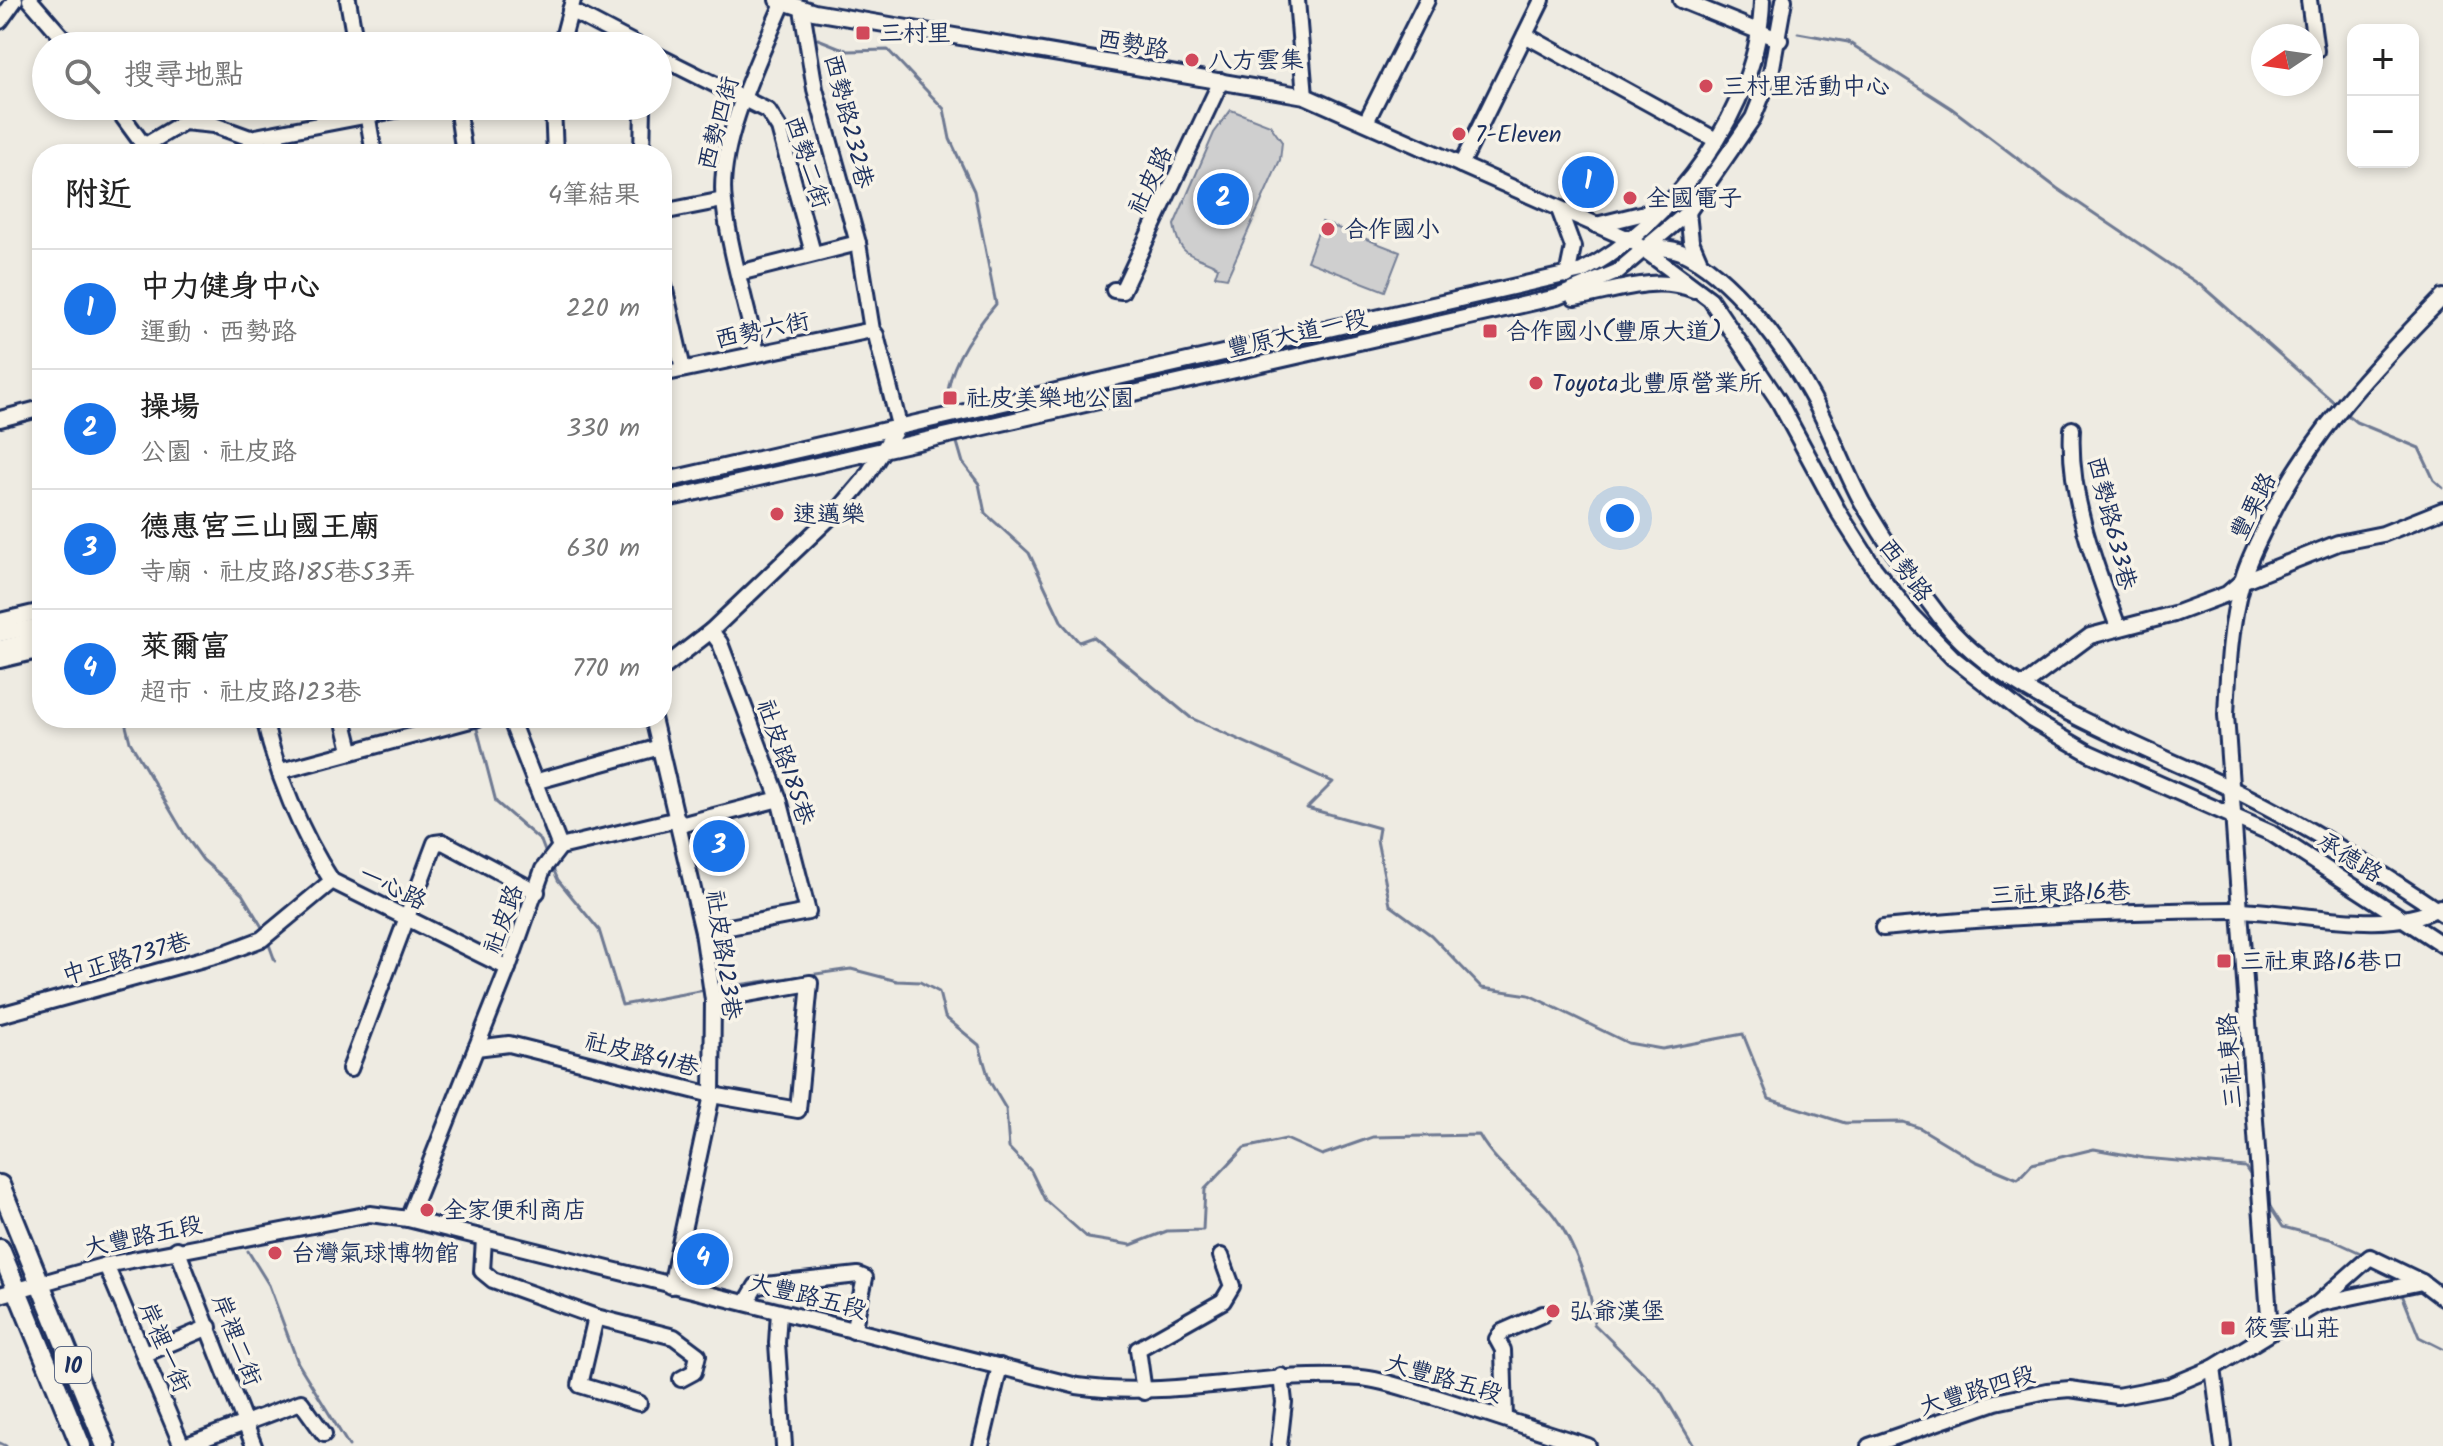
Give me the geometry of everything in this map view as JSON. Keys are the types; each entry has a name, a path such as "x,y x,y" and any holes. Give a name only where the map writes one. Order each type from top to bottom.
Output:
{"main road":[{"name":"10","path":"0,1185 106,1446"},
{"name":"10","path":"0,1249 9,1292 81,1446"}],"street":[{"path":"0,21 15,0"},
{"path":"30,0 58,32"},
{"path":"348,0 353,32"},
{"path":"1297,0 1305,96"},
{"path":"1366,122 1427,0"},
{"path":"1461,165 1542,0"},
{"path":"1681,0 1780,40"},
{"name":"豐原大道一段","path":"672,479 1567,276 1595,265 1631,240 1665,207 1704,160 1743,87 1759,30 1762,0"},
{"name":"豐原大道一段","path":"672,498 1557,297 1617,272 1688,212 1753,118 1780,40 1784,0"},
{"path":"2309,0 2312,24"},
{"name":"西勢路","path":"780,1 802,9 1305,96 1560,212 1631,240 1710,299 1778,400 1839,513 1874,568 1913,617 1953,658 2002,699 2089,753 2164,787 2231,812"},
{"name":"西勢四街","path":"757,353 723,200 725,168 743,97 780,1"},
{"path":"565,32 572,5 616,32"},
{"name":"西勢路232巷","path":"802,9 815,89 858,243 872,330 876,335 899,425"},
{"path":"1525,35 1716,140"},
{"name":"西勢二街","path":"672,63 768,111 779,128 813,253"},
{"name":"社皮路","path":"1114,290 1122,291 1221,81"},
{"path":"125,120 143,144"},
{"path":"155,144 184,122 214,125 250,138 276,135 332,120"},
{"path":"368,120 372,144"},
{"path":"459,120 463,144"},
{"path":"554,120 555,144"},
{"path":"642,144 643,120"},
{"path":"276,135 278,144"},
{"path":"672,210 723,200"},
{"path":"1596,225 1665,207"},
{"path":"1560,212 1573,247 1567,276"},
{"path":"1688,212 1691,241 1700,262"},
{"path":"739,273 858,243"},
{"name":"西勢路","path":"1645,248 1668,248 1700,262 1740,299 1783,352 1810,392 1862,502 1946,624 1988,663 2111,734 2230,788"},
{"path":"1557,297 1574,298 1655,282 1676,284 1710,299"},
{"name":"豐栗路","path":"2230,788 2226,715 2228,666 2242,581 2282,493 2317,435 2371,369 2443,297"},
{"path":"672,321 683,369"},
{"name":"西勢六街","path":"672,372 872,330"},
{"path":"0,419 32,411"},
{"path":"672,661 711,631 842,506 864,480 899,425"},
{"name":"西勢路633巷","path":"2072,429 2071,455 2080,509 2118,627"},
{"path":"2024,685 2090,636 2174,614 2227,594 2242,581 2338,543 2383,534 2443,510"},
{"path":"0,621 32,613"},
{"path":"0,634 32,627"},
{"name":"社皮路185巷","path":"703,932 808,912 779,799 720,643 711,631"},
{"path":"0,648 32,640"},
{"path":"0,660 32,652"},
{"name":"一心路","path":"267,728 281,771 319,862 332,881 508,968"},
{"path":"346,728 351,750"},
{"path":"281,771 438,728"},
{"path":"514,728 560,847 779,799"},
{"path":"655,728 679,822"},
{"path":"534,782 660,747"},
{"name":"三社東路","path":"2230,788 2270,1330"},
{"name":"承德路","path":"2230,788 2348,852 2441,910"},
{"name":"承德路","path":"2231,812 2271,833 2443,945"},
{"name":"社皮路123巷","path":"671,1286 712,1095 713,1000 703,932 679,822"},
{"path":"350,1069 435,843 443,842 537,892"},
{"name":"社皮路","path":"408,1219 508,968 543,869 560,847"},
{"name":"中正路737巷","path":"0,1015 225,953 262,939 332,881"},
{"name":"三社東路16巷","path":"1883,928 1977,918 2240,910 2346,921 2404,917 2441,910"},
{"name":"社皮路41巷","path":"476,1048 509,1044 712,1095 798,1110 810,983 713,1000"},
{"name":"大豐路五段","path":"9,1292 177,1249 356,1216 408,1219 1077,1386 1144,1392 1281,1376 1363,1378 1505,1418 1588,1446"},
{"path":"484,1239 482,1271 493,1280 596,1317 674,1337 698,1355 694,1372 681,1379"},
{"name":"岸裡二街","path":"177,1249 254,1446"},
{"path":"1144,1392 1138,1349 1223,1301 1232,1286 1221,1256"},
{"name":"大豐路四段","path":"1869,1446 2018,1397 2070,1389 2117,1396 2141,1394 2213,1368 2270,1330 2316,1305 2370,1257 2422,1282 2443,1298"},
{"name":"岸裡一街","path":"106,1265 183,1446"},
{"path":"746,1303 756,1286 858,1275 865,1278 853,1331"},
{"name":"大豐路四段","path":"2316,1305 2422,1282"},
{"path":"779,1312 777,1343 784,1446"},
{"path":"1505,1418 1503,1350 1497,1339 1502,1332 1543,1314"},
{"path":"596,1317 580,1385 639,1403"},
{"path":"145,1354 209,1327"},
{"path":"981,1446 1000,1366"},
{"path":"2213,1368 2223,1446"},
{"path":"1279,1446 1284,1402 1281,1376"},
{"path":"183,1446 301,1402 324,1434"}],"shaded area":[{"path":"1231,110 1270,125 1282,142 1280,160 1227,278 1215,276 1218,267 1184,250 1174,225 1214,133"},
{"path":"1322,222 1400,252 1385,291 1307,261"}],"waterway":[{"path":"1798,33 1848,42 1951,108 2058,189 2203,287 2337,405"},
{"path":"818,39 848,51 888,50 944,109 950,139 974,191 996,304 960,354 949,383 949,412"},
{"path":"2345,413 2356,422 2419,448 2434,480 2443,488"},
{"path":"956,439 963,463 979,484 985,513 1029,553 1062,623 1079,642 1093,637 1191,718 1333,782 1307,808 1379,828 1377,840 1390,905 1431,935 1482,988 1529,995 1628,1043 1662,1049 1743,1034 1769,1099 1845,1123 1903,1122 1920,1128 1975,1161 2018,1179 2032,1164 2094,1149 2144,1158 2245,1167 2253,1179"},
{"path":"126,728 130,742 185,835 203,860 242,894 265,932"},
{"path":"477,728 496,802 541,841 546,854"},
{"path":"551,864 558,880 599,930 622,1005 705,990"},
{"path":"267,939 275,961"},
{"path":"717,988 851,969 897,981 920,982 939,992 945,1017 979,1045 990,1082 1006,1109 1009,1148 1031,1171 1045,1200 1088,1238 1131,1245 1167,1231 1203,1230 1205,1189 1244,1148 1286,1139 1322,1155 1373,1137 1479,1135 1501,1164 1555,1217 1572,1246 1585,1278 1594,1324 1660,1389 1694,1446"},
{"path":"2267,1202 2283,1227 2330,1239 2365,1255"},
{"path":"248,1251 269,1285 298,1363 349,1446"},
{"path":"2401,1292 2419,1337 2443,1349"},
{"path":"0,1443 6,1446"}],"place":[{"name":"三村里","path":"863,33"},
{"name":"八方雲集","path":"1192,60"},
{"name":"三村里活動中心","path":"1706,86"},
{"name":"7-Eleven","path":"1459,134"},
{"name":"中力健身中心","path":"1588,182"},
{"name":"全國電子","path":"1630,198"},
{"name":"操場","path":"1223,199"},
{"name":"合作國小","path":"1328,229"},
{"name":"合作國小(豐原大道)","path":"1490,331"},
{"name":"Toyota北豐原營業所","path":"1536,383"},
{"name":"社皮美樂地公園","path":"950,398"},
{"name":"速邁樂","path":"777,514"},
{"name":"德惠宮三山國王廟","path":"719,846"},
{"name":"三社東路16巷口","path":"2224,961"},
{"name":"全家便利商店","path":"427,1210"},
{"name":"台灣氣球博物館","path":"275,1253"},
{"name":"萊爾富","path":"703,1259"},
{"name":"弘爺漢堡","path":"1553,1311"},
{"name":"筱雲山莊","path":"2228,1328"}]}
